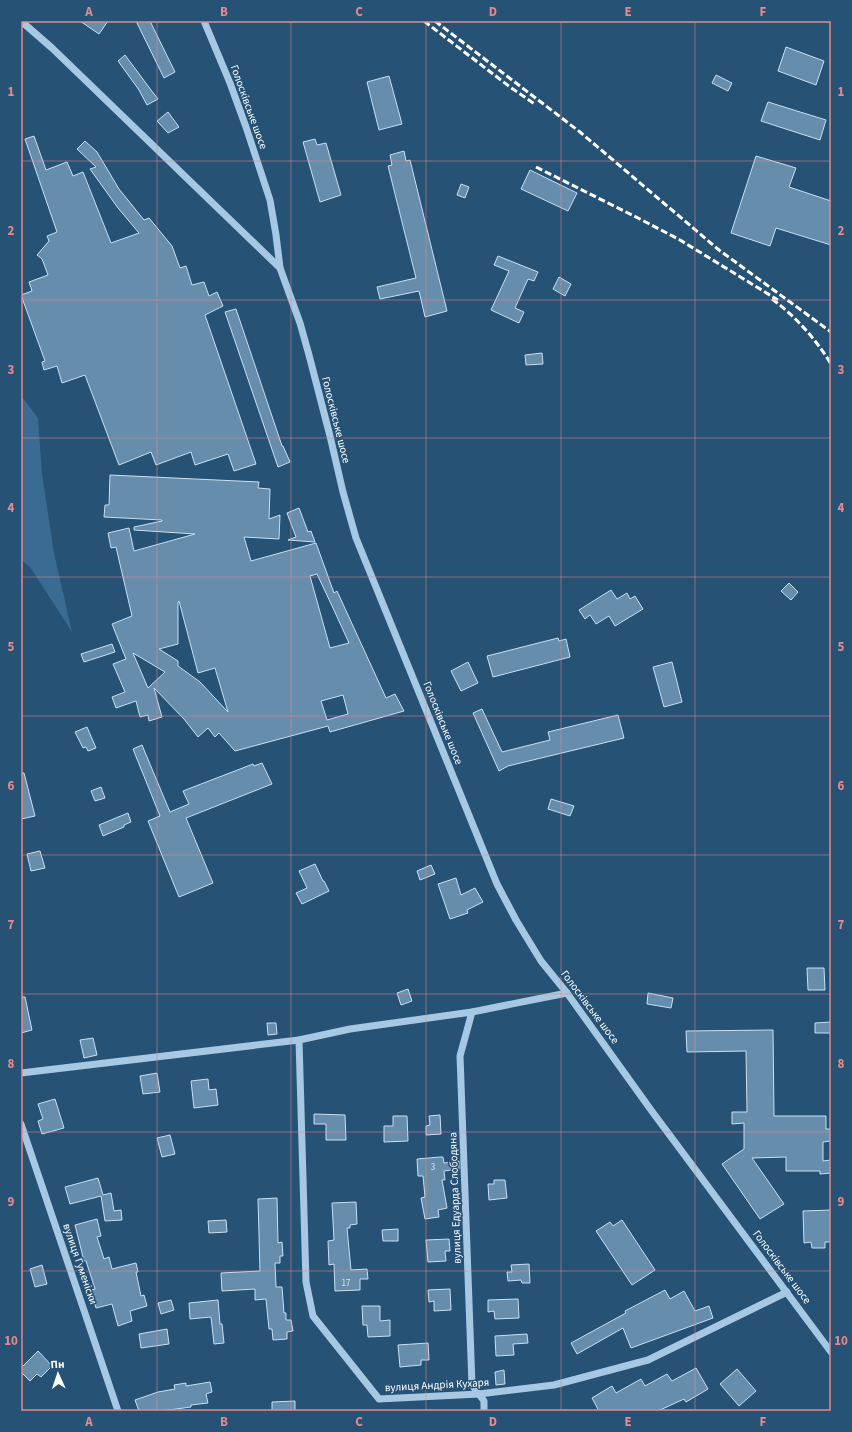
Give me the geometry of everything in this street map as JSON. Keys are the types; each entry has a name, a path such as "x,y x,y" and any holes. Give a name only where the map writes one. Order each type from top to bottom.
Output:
{"street":[{"path":"21,21 52,48 280,268"},
{"name":"Голосківське шосе","path":"204,21 241,112 267,193 276,235 280,268 300,323 356,538 371,578 408,664 497,884 516,920 541,961 567,993 651,1110 831,1352"},
{"path":"21,1072 299,1040 350,1029 472,1012 567,993"},
{"name":"вулиця Едуарда Слободяна","path":"472,1012 460,1056 472,1385 479,1394"},
{"name":"вулиця Андрія Кухаря","path":"299,1040 306,1282 313,1316 379,1399 479,1394 554,1385 648,1360 787,1292"},
{"name":"вулиця Гуменіски","path":"21,1124 118,1411"},
{"path":"479,1394 484,1401 484,1411"}],"shaded area":[{"path":"21,396 38,418 42,474 54,553 72,632 30,567 21,560"}],"building":[{"path":"80,21 108,21 99,34"},
{"path":"136,21 150,21 175,72 164,78"},
{"path":"786,47 824,61 816,85 778,71"},
{"path":"125,55 158,99 147,105 139,90 118,61"},
{"path":"716,75 732,83 728,91 712,83"},
{"path":"389,76 402,124 379,130 367,82"},
{"path":"768,102 826,120 820,140 761,121"},
{"path":"168,112 179,127 168,133 157,121"},
{"path":"34,136 46,170 67,162 73,176 83,172 111,243 139,233 118,208 90,169 96,167 77,149 85,141 97,152 119,189 144,220 149,218 172,246 180,268 186,266 192,285 204,282 209,296 217,292 223,306 205,315 256,464 234,471 228,454 195,465 191,452 156,465 151,452 119,465 85,375 62,383 57,366 44,370 42,362 45,361 21,295 32,291 29,282 48,275 42,259 37,255 49,241 47,236 57,232 25,139"},
{"path":"315,139 317,145 326,143 341,195 320,202 303,142"},
{"path":"404,151 406,161 410,160 447,311 425,317 419,291 380,299 377,287 416,278 388,166 392,165 390,155"},
{"path":"756,156 796,168 789,187 831,201 831,245 776,228 770,246 731,233"},
{"path":"530,170 577,193 568,211 521,189"},
{"path":"461,184 469,187 465,198 457,195"},
{"path":"498,256 538,272 534,281 528,279 515,308 524,312 519,323 491,310 509,271 494,265"},
{"path":"559,277 571,284 565,296 553,289"},
{"path":"236,309 282,446 290,462 278,467 225,312"},
{"path":"542,353 543,364 526,365 525,355"},
{"path":"110,475 259,482 258,488 270,489 269,519 280,515 279,539 244,537 251,561 316,543 334,593 337,591 386,698 395,694 404,711 330,732 328,726 235,751 219,733 215,737 208,728 198,737 184,719 154,688 162,717 149,721 148,715 140,717 136,701 116,708 112,697 125,692 113,664 126,659 112,624 132,616 116,547 111,548 108,533 129,528 134,551 195,534 134,530 134,527 162,520 104,517 105,505 109,505","holes":["317,574 349,643 330,648 310,576","179,601 198,673 215,668 228,712 200,682 178,666 178,661 159,649 178,644","133,653 165,672 148,688","343,695 348,714 327,720 321,701"]},
{"path":"299,508 308,532 311,531 315,542 288,540 296,537 287,513"},
{"path":"789,583 798,592 791,600 781,591"},
{"path":"611,590 617,599 627,593 630,599 635,596 643,609 615,626 609,616 596,624 590,615 585,619 579,610"},
{"path":"558,638 559,641 566,639 570,657 493,677 487,656"},
{"path":"112,644 115,652 84,662 81,654"},
{"path":"468,662 478,683 461,691 451,671"},
{"path":"672,662 682,702 664,707 653,667"},
{"path":"482,709 502,752 550,740 548,732 618,715 624,738 508,766 499,771 473,713"},
{"path":"87,727 96,748 88,751 86,747 83,748 75,732"},
{"path":"142,745 170,812 189,804 183,791 253,764 254,766 262,763 272,784 186,818 213,883 179,897 148,821 160,816 133,749"},
{"path":"21,773 24,773 35,816 21,819"},
{"path":"101,787 105,798 95,801 91,791"},
{"path":"551,799 574,806 570,816 548,809"},
{"path":"128,813 131,822 124,825 124,827 103,836 99,825"},
{"path":"40,851 45,868 31,871 27,854"},
{"path":"315,864 329,891 302,904 296,893 307,888 299,871"},
{"path":"431,865 435,874 420,880 417,871"},
{"path":"456,878 461,895 475,888 483,902 467,910 468,913 450,919 438,884"},
{"path":"807,968 824,968 825,990 808,990"},
{"path":"408,989 412,1001 401,1005 397,993"},
{"path":"648,993 673,998 671,1008 647,1004"},
{"path":"21,997 25,997 32,1030 21,1033"},
{"path":"831,1022 831,1033 815,1033 815,1023"},
{"path":"267,1023 276,1023 277,1034 268,1035"},
{"path":"773,1030 774,1116 826,1116 826,1129 831,1129 831,1141 823,1142 823,1161 831,1160 831,1173 820,1174 820,1171 786,1171 786,1157 752,1158 784,1204 760,1219 722,1164 744,1149 744,1123 732,1124 732,1112 747,1112 746,1051 687,1052 686,1031"},
{"path":"93,1038 97,1055 84,1058 80,1040"},
{"path":"157,1073 160,1092 143,1094 140,1076"},
{"path":"208,1079 209,1090 216,1089 218,1105 194,1108 191,1081"},
{"path":"55,1099 64,1128 42,1134 38,1121 43,1119 38,1104"},
{"path":"314,1114 345,1115 346,1140 326,1140 326,1124 314,1124"},
{"path":"440,1115 441,1134 426,1135 426,1126 430,1125 429,1116"},
{"path":"393,1116 407,1116 408,1141 384,1142 384,1126 393,1126"},
{"path":"170,1135 175,1154 162,1157 157,1138"},
{"path":"443,1157 444,1163 459,1161 459,1169 444,1171 445,1180 442,1180 447,1208 438,1210 439,1217 425,1219 421,1198 425,1197 423,1176 418,1176 417,1159"},
{"path":"98,1178 103,1195 111,1193 114,1211 121,1210 122,1220 105,1221 101,1196 70,1204 65,1187"},
{"path":"494,1180 505,1180 507,1198 489,1200 488,1184 494,1184"},
{"path":"277,1198 278,1243 282,1242 283,1256 280,1256 280,1263 275,1263 276,1287 282,1287 284,1313 286,1313 286,1320 291,1320 293,1331 287,1332 287,1339 273,1340 272,1329 269,1329 266,1299 255,1300 255,1289 222,1291 221,1273 260,1271 258,1199"},
{"path":"356,1202 357,1224 350,1225 350,1228 347,1228 351,1270 367,1269 368,1279 360,1279 360,1290 335,1291 334,1264 329,1265 328,1241 334,1240 332,1203"},
{"path":"831,1210 831,1242 825,1242 825,1248 812,1248 811,1242 804,1243 803,1211"},
{"path":"97,1219 101,1236 97,1237 104,1259 109,1257 112,1269 136,1263 138,1272 136,1272 141,1296 144,1295 147,1306 130,1311 132,1321 118,1326 112,1304 96,1308 91,1290 95,1289 86,1261 84,1261 75,1225"},
{"path":"226,1220 227,1232 209,1233 208,1221"},
{"path":"622,1220 655,1270 632,1285 596,1231 610,1222 613,1226"},
{"path":"398,1229 398,1241 383,1241 382,1230"},
{"path":"449,1239 450,1251 445,1251 446,1261 428,1262 426,1240"},
{"path":"529,1264 530,1283 522,1283 521,1280 508,1281 507,1272 512,1272 511,1265"},
{"path":"42,1265 47,1284 35,1287 30,1269"},
{"path":"450,1289 451,1310 434,1311 434,1301 429,1302 428,1290"},
{"path":"665,1290 670,1299 684,1291 695,1311 709,1306 713,1318 631,1348 623,1328 577,1354 571,1343 626,1313 625,1311"},
{"path":"518,1299 519,1318 495,1319 494,1311 488,1312 488,1300"},
{"path":"171,1300 174,1310 161,1314 158,1303"},
{"path":"218,1300 220,1324 222,1324 224,1343 214,1344 211,1317 190,1319 189,1303"},
{"path":"362,1306 380,1306 380,1321 390,1320 390,1336 368,1337 367,1325 363,1325"},
{"path":"167,1329 169,1344 141,1348 139,1334"},
{"path":"527,1334 528,1343 513,1344 514,1355 496,1356 495,1336"},
{"path":"428,1343 429,1360 421,1360 421,1365 400,1367 398,1345"},
{"path":"38,1351 52,1366 41,1377 37,1374 30,1381 21,1372 21,1368"},
{"path":"696,1368 708,1389 686,1402 684,1399 658,1411 599,1411 592,1398 612,1386 616,1393 641,1379 645,1386 667,1374 672,1381"},
{"path":"737,1369 756,1391 739,1406 720,1384"},
{"path":"504,1370 505,1384 496,1385 495,1372"},
{"path":"210,1382 212,1392 206,1394 208,1403 161,1411 139,1411 135,1400 158,1392 175,1389 174,1385 186,1383 186,1386"},
{"path":"295,1401 295,1411 272,1411 272,1402"}],"railway":[{"path":"424,21 536,105"},
{"path":"435,21 580,132 719,250 831,332"},
{"path":"536,167 680,240 778,300"},
{"path":"772,299 804,328 831,364"}]}
